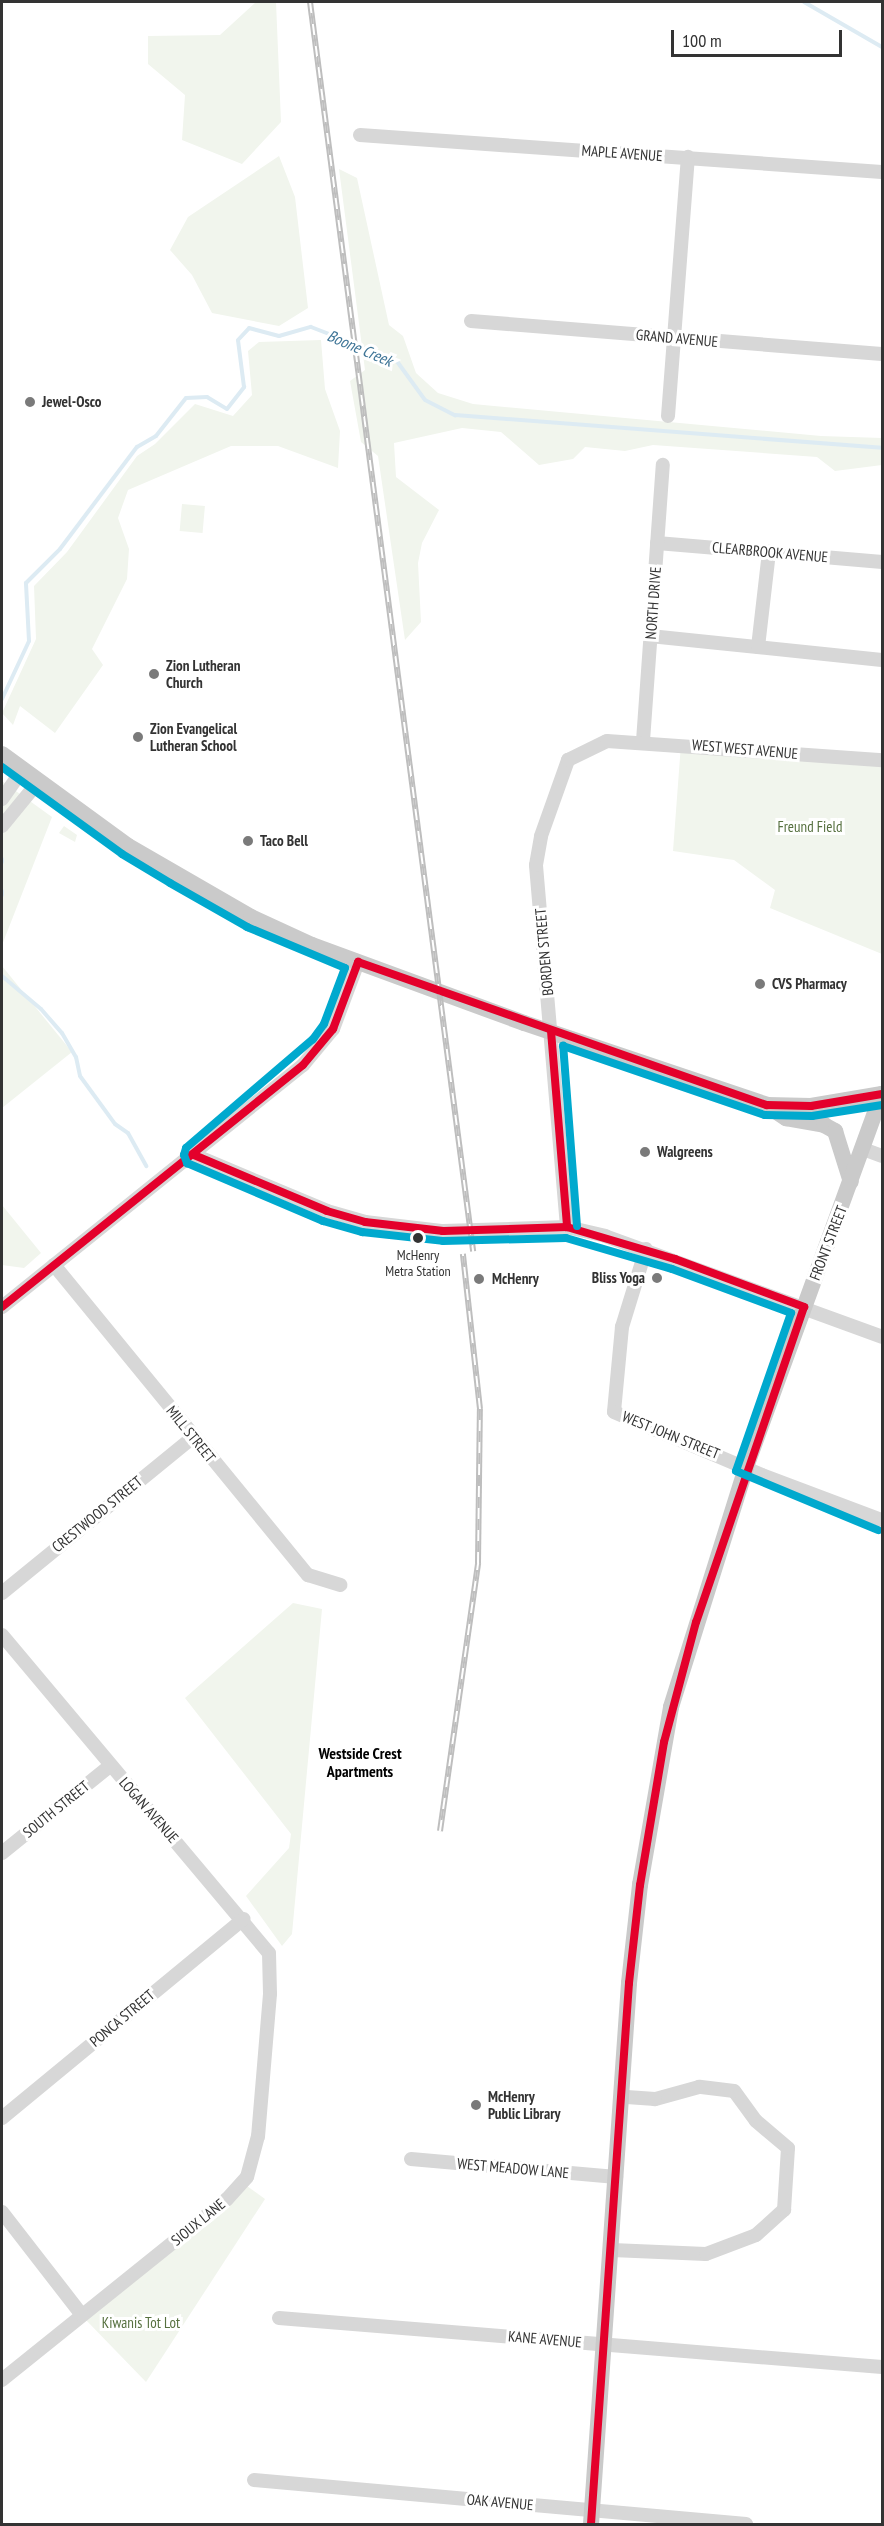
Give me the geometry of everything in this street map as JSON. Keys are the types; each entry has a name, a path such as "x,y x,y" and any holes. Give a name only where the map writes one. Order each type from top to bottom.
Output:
{"main road":[{"path":"2,754 128,846 207,892 312,945 551,1031 767,1105 786,1118 824,1125 835,1131 851,1182"},
{"path":"767,1105 811,1106 882,1093"},
{"name":"FRONT STREET","path":"592,2517 622,2097 640,1885 671,1707 746,1467 882,1093"}],"street":[{"name":"MAPLE AVENUE","path":"360,135 882,172"},
{"path":"668,416 688,157"},
{"name":"GRAND AVENUE","path":"471,321 882,354"},
{"name":"NORTH DRIVE","path":"643,741 663,465"},
{"name":"CLEARBROOK AVENUE","path":"657,543 882,562"},
{"path":"758,647 769,552"},
{"path":"650,636 882,660"},
{"name":"WEST WEST AVENUE","path":"607,741 643,741 882,760"},
{"name":"BORDEN STREET","path":"567,1227 537,865 541,836 568,760 607,741"},
{"path":"2,800 23,769"},
{"path":"2,826 39,781"},
{"path":"2,1306 194,1155 321,1046 333,1029 358,962"},
{"path":"863,1149 882,1156"},
{"path":"194,1155 327,1212 365,1222 442,1231 567,1227 646,1250 882,1337"},
{"name":"WEST JOHN STREET","path":"646,1250 622,1327 614,1412 882,1520"},
{"name":"MILL STREET","path":"54,1265 308,1575 340,1585"},
{"name":"CRESTWOOD STREET","path":"2,1593 193,1437"},
{"name":"LOGAN AVENUE","path":"2,1635 110,1766 243,1918 269,1953 270,1994"},
{"name":"SOUTH STREET","path":"2,1853 110,1766"},
{"name":"PONCA STREET","path":"2,2118 243,1918"},
{"name":"SIOUX LANE","path":"2,2380 227,2199 247,2177 258,2136 270,1994"},
{"path":"612,2250 706,2254 756,2235 784,2210 788,2148 756,2121 734,2091 699,2087 655,2099 622,2097"},
{"name":"WEST MEADOW LANE","path":"411,2159 616,2177"},
{"path":"2,2212 82,2315"},
{"name":"KANE AVENUE","path":"279,2318 882,2367"},
{"name":"OAK AVENUE","path":"255,2480 592,2517 746,2524"}],"green space":[{"path":"256,2 276,2 281,122 242,164 182,140 185,95 148,64 148,36 220,35"},
{"path":"279,156 295,197 308,308 279,326 212,313 192,275 170,250 188,217"},
{"path":"339,169 357,178 389,325 403,336 416,373 438,393 473,404 821,436 882,438 882,465 835,471 817,457 653,445 625,451 585,447 573,459 539,465 501,432 462,428 394,443 396,477 439,510 422,543 418,563 421,622 405,640 378,456 361,442 350,381 365,370"},
{"path":"321,340 325,389 340,431 338,468 278,446 231,446 128,490 118,518 129,549 127,579 92,649 103,665 55,733 20,706 13,725 2,713 36,639 34,586 67,552 137,456 155,444 195,404 233,416 252,395 248,351 259,342"},
{"path":"182,504 205,506 203,533 180,531"},
{"name":"Freund Field","path":"681,744 882,760 882,954 770,908 775,890 734,860 673,851"},
{"path":"2,781 52,817 2,945"},
{"path":"64,826 77,835 75,842 59,833"},
{"path":"2,966 72,1052 2,1108"},
{"path":"2,1205 41,1253 24,1268 2,1265"},
{"path":"293,1603 322,1609 292,1934 282,1946 246,1896 289,1848 291,1834 185,1698"},
{"name":"Kiwanis Tot Lot","path":"247,2186 265,2199 146,2382 85,2319"}],"waterway":[{"path":"804,2 882,47"},
{"name":"Boone Creek","path":"2,699 29,641 26,583 60,549 137,447 156,436 186,398 207,397 227,409 244,387 238,340 249,328 279,336 311,327 396,360 425,400 455,415 882,448"},
{"path":"2,976 41,1009 62,1033 76,1057 80,1076 115,1124 128,1133 146,1166"}],"railway":[{"path":"310,2 473,1251"},
{"path":"440,1831 478,1563 480,1409 463,1254"}],"transit line":[{"path":"2,767 122,854 170,883 247,927 345,968 324,1024 313,1039 186,1148 184,1155 187,1163 323,1221 362,1232 443,1241 566,1238 672,1269 791,1313 736,1471 878,1530"},
{"path":"2,1307 303,1065 333,1029 358,962 767,1105 811,1106 882,1094"},
{"path":"551,1031 567,1227"},
{"path":"577,1226 563,1046 765,1115 812,1116 882,1105"},
{"path":"194,1155 327,1211 365,1222 443,1231 567,1227 675,1259 804,1307 696,1622 664,1742 640,1885 629,1983 591,2524"}],"place":[{"name":"Jewel-Osco","path":"30,402"},
{"name":"Zion Lutheran Church","path":"154,674"},
{"name":"Zion Evangelical Lutheran School","path":"138,737"},
{"name":"Taco Bell","path":"248,841"},
{"name":"CVS Pharmacy","path":"760,984"},
{"name":"Walgreens","path":"645,1152"},
{"name":"McHenry Metra Station","path":"418,1238"},
{"name":"Bliss Yoga","path":"657,1278"},
{"name":"McHenry","path":"479,1279"},
{"name":"McHenry Public Library","path":"476,2105"}],"district":[{"name":"Westside Crest Apartments","path":"360,1762"}]}
